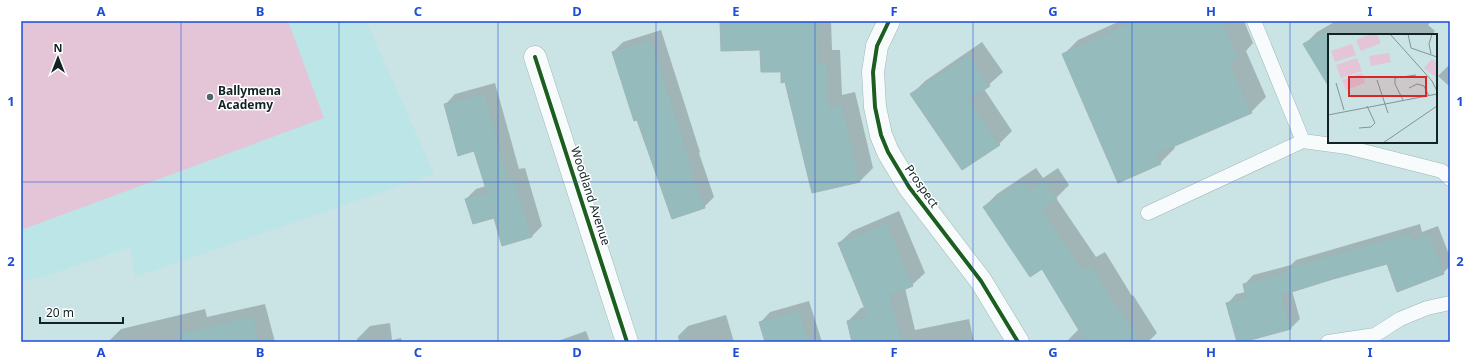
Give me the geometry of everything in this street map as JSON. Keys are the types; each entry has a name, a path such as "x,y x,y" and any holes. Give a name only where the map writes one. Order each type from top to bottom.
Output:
{"street":[{"name":"Prospect","path":"889,21 877,46 873,72 875,107 881,135 888,152 909,187 981,280 1018,342"},
{"name":"Woodland Avenue","path":"535,57 627,342"}],"lane":[{"path":"1254,21 1303,141"},
{"path":"1148,213 1303,141 1347,146 1442,171 1450,179"},
{"path":"1328,342 1376,335 1400,319 1427,308 1450,304"}],"shaded area":[{"name":"Ballymena Academy","path":"21,21 366,21 434,174 135,277 130,247 48,275 21,281"},
{"path":"21,21 288,21 324,118 21,230"}],"building":[{"path":"720,21 818,21 819,63 828,63 829,107 842,104 860,182 812,193 785,82 781,83 781,72 761,72 760,50 721,51"},
{"path":"1134,21 1223,21 1239,58 1230,63 1252,113 1156,154 1161,164 1118,183 1062,54"},
{"path":"1329,29 1328,85 1303,44"},
{"path":"651,39 691,163 689,164 705,208 672,219 637,120 634,121 612,52"},
{"path":"969,55 990,86 969,100 1000,145 962,170 910,94"},
{"path":"485,93 508,179 514,177 532,237 502,246 494,218 473,224 465,199 487,192 474,151 458,156 444,104"},
{"path":"1023,180 1029,190 1044,180 1057,199 1042,209 1083,270 1091,264 1118,309 1120,308 1141,342 1086,342 1042,269 1030,277 983,207"},
{"path":"887,223 913,286 891,295 902,342 852,342 847,321 868,316 838,243"},
{"path":"1410,233 1413,240 1429,234 1444,274 1397,292 1387,264 1282,295 1291,329 1243,342 1237,342 1226,303 1246,298 1243,284 1287,272 1286,269"},
{"path":"799,310 809,342 765,342 759,322"},
{"path":"253,316 259,342 180,342 179,333"}],"cycle path":[{"path":"889,21 877,46 873,72 875,107 881,135 888,152 909,187 981,281 1018,342"},
{"path":"535,57 627,342"}],"place":[{"name":"Ballymena Academy","path":"210,97"}]}
